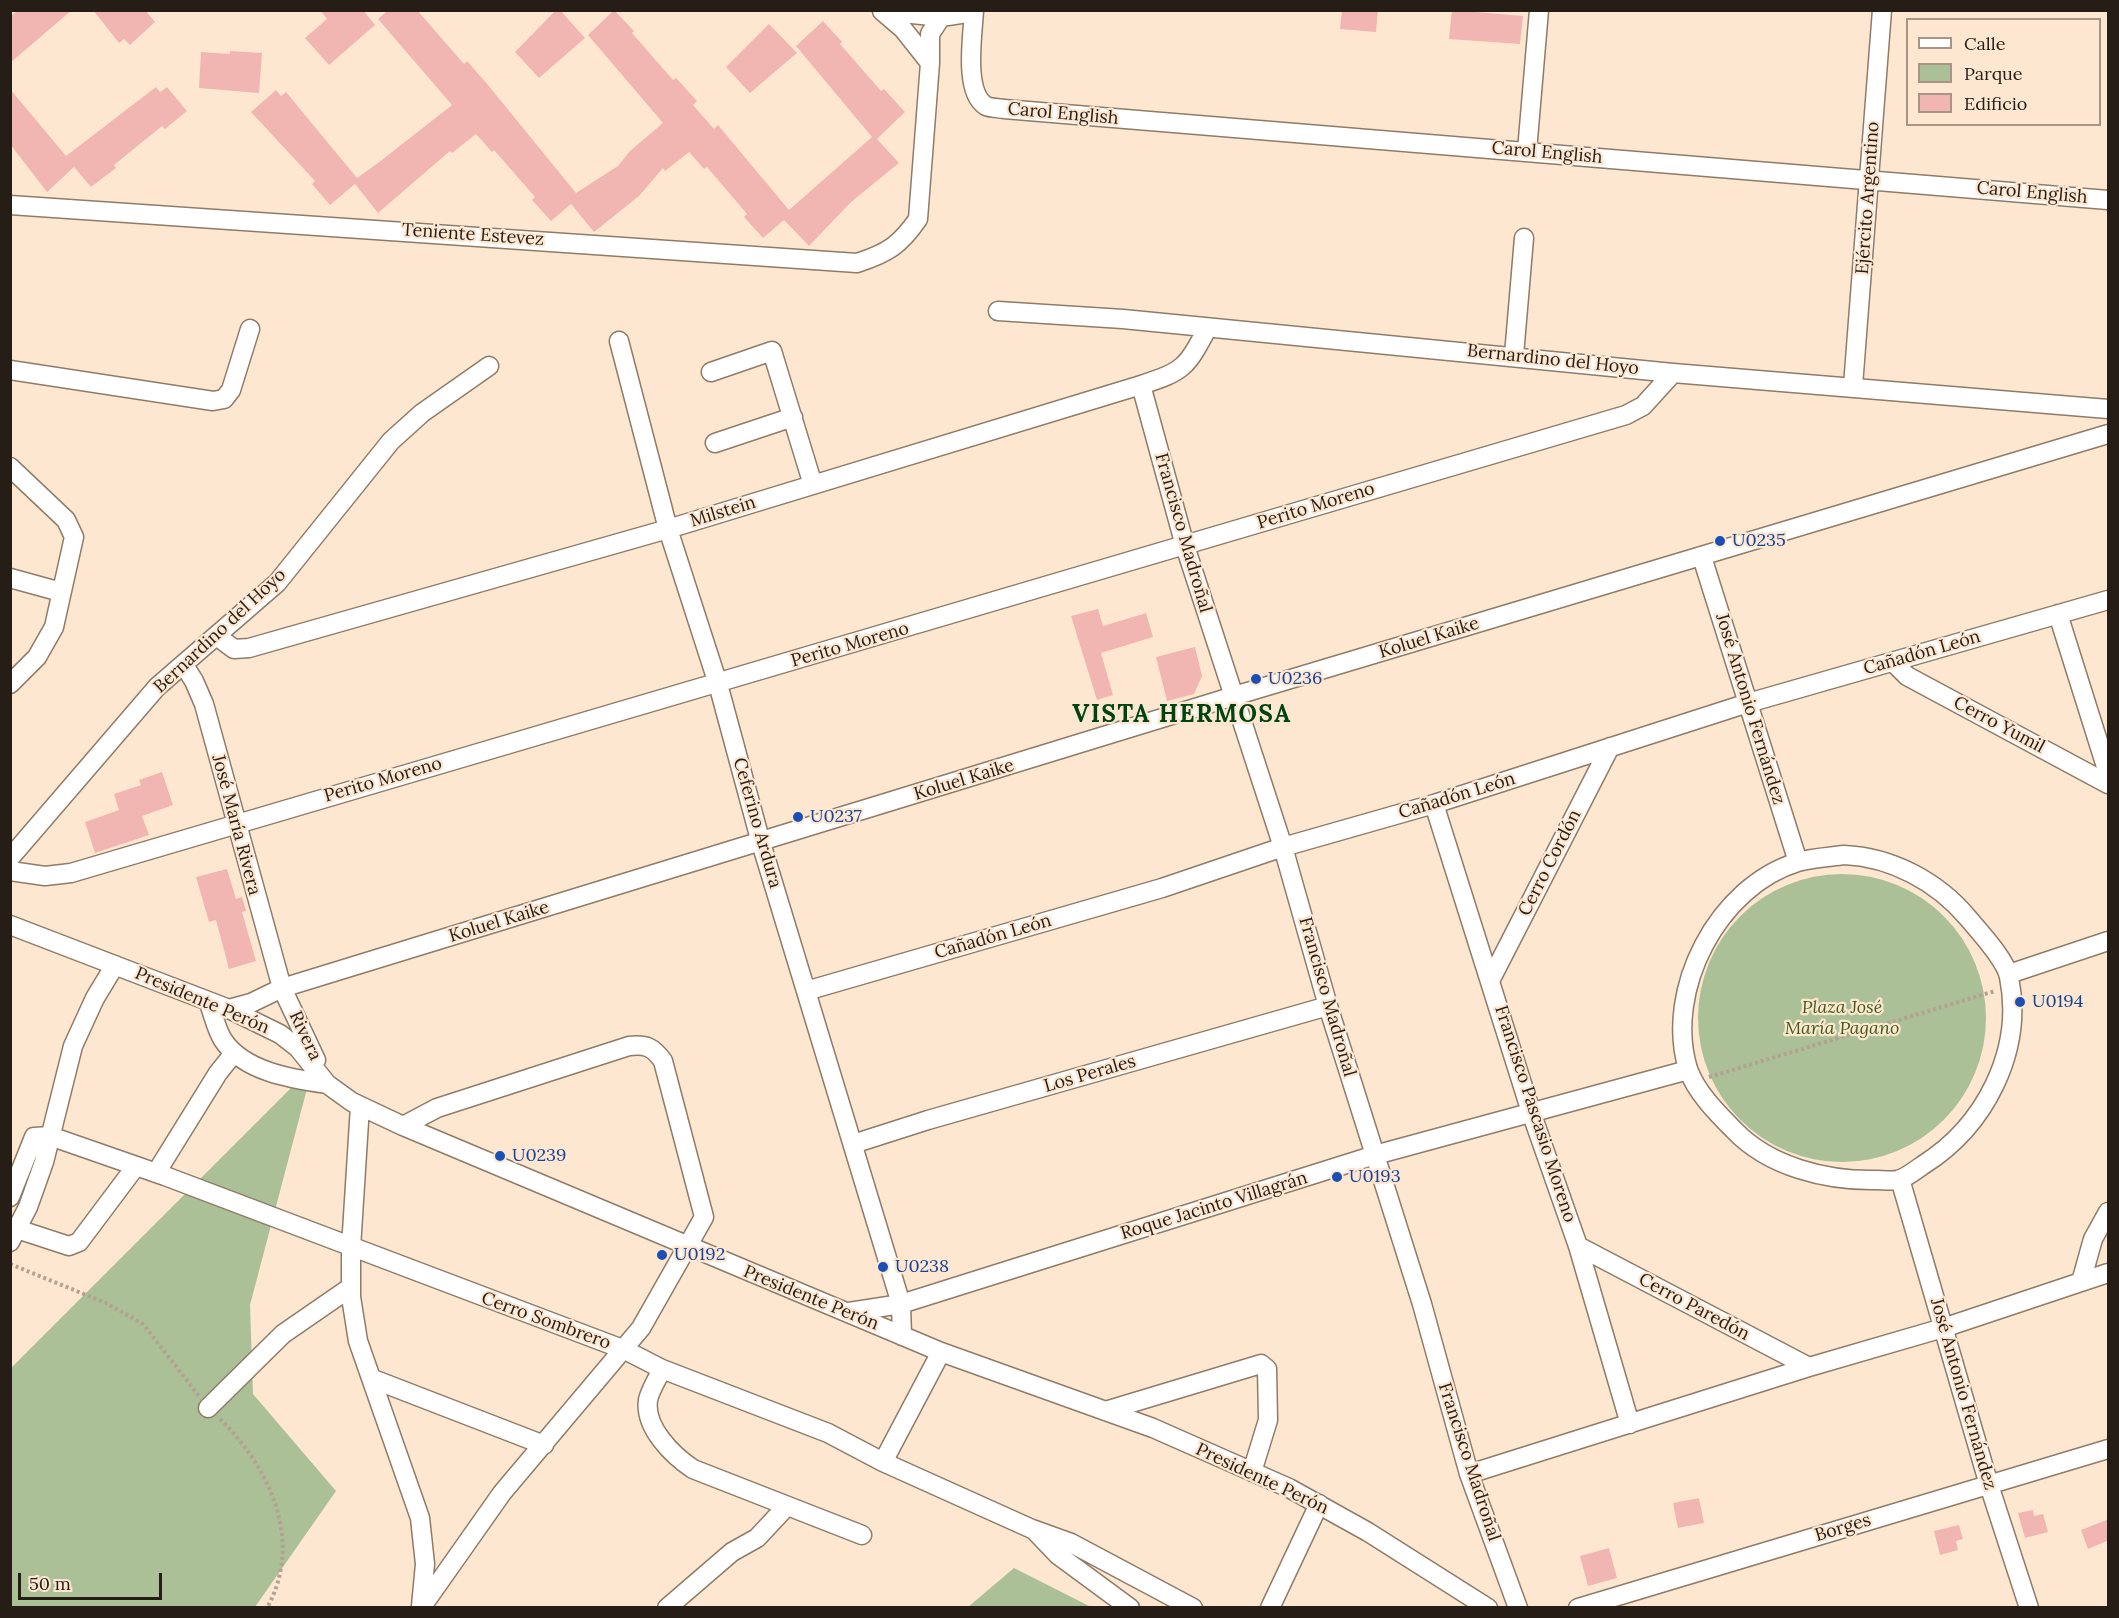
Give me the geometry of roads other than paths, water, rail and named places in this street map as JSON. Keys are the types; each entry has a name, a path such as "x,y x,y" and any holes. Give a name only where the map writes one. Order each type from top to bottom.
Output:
{"street":[{"path":"875,10 941,17 974,11"},
{"path":"1527,151 1539,10"},
{"name":"Ejército Argentino","path":"1853,386 1882,10"},
{"path":"882,11 903,29 930,63"},
{"name":"Carol English","path":"974,11 971,75 974,93 986,106 2109,200"},
{"path":"930,63 930,34 941,17"},
{"name":"Teniente Estevez","path":"10,205 857,263 881,255 904,240 918,219 930,63"},
{"path":"1514,355 1524,238"},
{"name":"Bernardino del Hoyo","path":"999,311 1123,319 1207,329 1514,355 1673,373 1853,386 2109,409"},
{"path":"10,370 213,401 224,399 231,390 250,329"},
{"name":"Milstein","path":"218,637 234,649 249,648 668,529 1142,385 1176,374 1189,362 1207,329"},
{"name":"Ceferino Ardura","path":"619,341 668,529 718,684 761,843 902,1304 902,1336"},
{"path":"711,372 772,351 813,485"},
{"name":"Bernardino del Hoyo","path":"10,858 157,687 218,637 277,583 391,441 422,413 489,366"},
{"name":"Perito Moreno","path":"10,871 45,876 71,873 234,823 718,684 1626,415 1643,406 1673,373"},
{"name":"Francisco Madroñal","path":"1142,385 1185,546 1284,847 1328,1006 1422,1304 1469,1474 1518,1608"},
{"path":"715,443 793,417"},
{"name":"Koluel Kaike","path":"229,1009 251,1003 282,987 761,843 1234,696 2109,434"},
{"path":"10,466 66,520 74,537 54,627 37,657 10,684"},
{"name":"José Antonio Fernández","path":"1702,557 1798,862"},
{"path":"10,578 61,592"},
{"name":"Cañadón León","path":"806,991 1162,888 1284,847 1434,804 1748,703 2109,600"},
{"path":"2058,614 2109,773"},
{"name":"Cerro Yumil","path":"1893,662 1907,676 2109,784"},
{"name":"José María Rivera","path":"184,665 204,704 234,823 282,987"},
{"name":"Cerro Cordón","path":"1491,979 1610,747"},
{"name":"Francisco Pascasio Moreno","path":"1434,804 1532,1112 1578,1246 1630,1425"},
{"path":"1844,855 1868,856 1889,862 1924,880 1957,905 1983,936 2009,980 2012,1030 2000,1077 1973,1120 1944,1152 1900,1179 1854,1181 1808,1173 1772,1157 1739,1135 1710,1106 1693,1077 1682,1021 1687,982 1706,942 1731,905 1767,877 1798,862 1844,855"},
{"name":"Presidente Perón","path":"10,925 229,1009 280,1034 298,1048 327,1084 360,1106 403,1126 687,1248 941,1352 1153,1428 1252,1472 1319,1504 1368,1532 1488,1608"},
{"path":"2009,980 2109,941"},
{"path":"115,965 95,998 74,1046 50,1137 28,1207 14,1235 69,1246 79,1242 136,1166"},
{"name":"Rivera","path":"282,987 327,1084"},
{"path":"208,1001 223,1039 234,1053 288,1079 327,1084"},
{"name":"Los Perales","path":"853,1144 1328,1006"},
{"path":"403,1126 437,1108 629,1046 642,1044 654,1049 663,1061 704,1217 641,1328 625,1350 502,1493 421,1608"},
{"path":"156,1173 218,1073 234,1053"},
{"name":"Roque Jacinto Villagrán","path":"845,1312 902,1304 1375,1155 1532,1112 1693,1077"},
{"path":"360,1106 351,1248 351,1287 358,1341 420,1518 425,1564 421,1608"},
{"path":"10,1197 34,1137 50,1137"},
{"name":"Cerro Sombrero","path":"50,1137 156,1173 625,1350 662,1369 828,1433 883,1462 1071,1543 1193,1608"},
{"name":"José Antonio Fernández","path":"1900,1179 1989,1485 2029,1608"},
{"path":"2081,1282 2093,1239 2109,1212"},
{"name":"Cerro Paredón","path":"1578,1246 1809,1367"},
{"path":"1469,1474 1809,1367 1943,1328 2109,1273"},
{"path":"208,1408 283,1334 351,1287"},
{"path":"883,1462 941,1352"},
{"path":"1105,1411 1262,1364 1267,1369 1268,1420 1252,1472"},
{"path":"662,1369 648,1398 648,1416 677,1459 693,1469 862,1535"},
{"path":"373,1379 544,1445"},
{"name":"Borges","path":"1578,1608 2109,1449"},
{"path":"1270,1608 1319,1504"},
{"path":"667,1608 732,1552 758,1538 786,1507"},
{"name":"Cerro Sombrero","path":"1032,1528 1058,1555 1130,1608"}],"place":[{"name":"U0235","path":"1720,541"},
{"name":"U0236","path":"1256,679"},
{"name":"U0237","path":"798,817"},
{"name":"U0194","path":"2020,1002"},
{"name":"U0239","path":"500,1156"},
{"name":"U0193","path":"1337,1177"},
{"name":"U0192","path":"662,1255"},
{"name":"U0238","path":"883,1267"}],"district":[{"name":"VISTA HERMOSA","path":"1182,715"}],"park label":[{"name":"Plaza José María Pagano","path":"1842,1018"}]}
